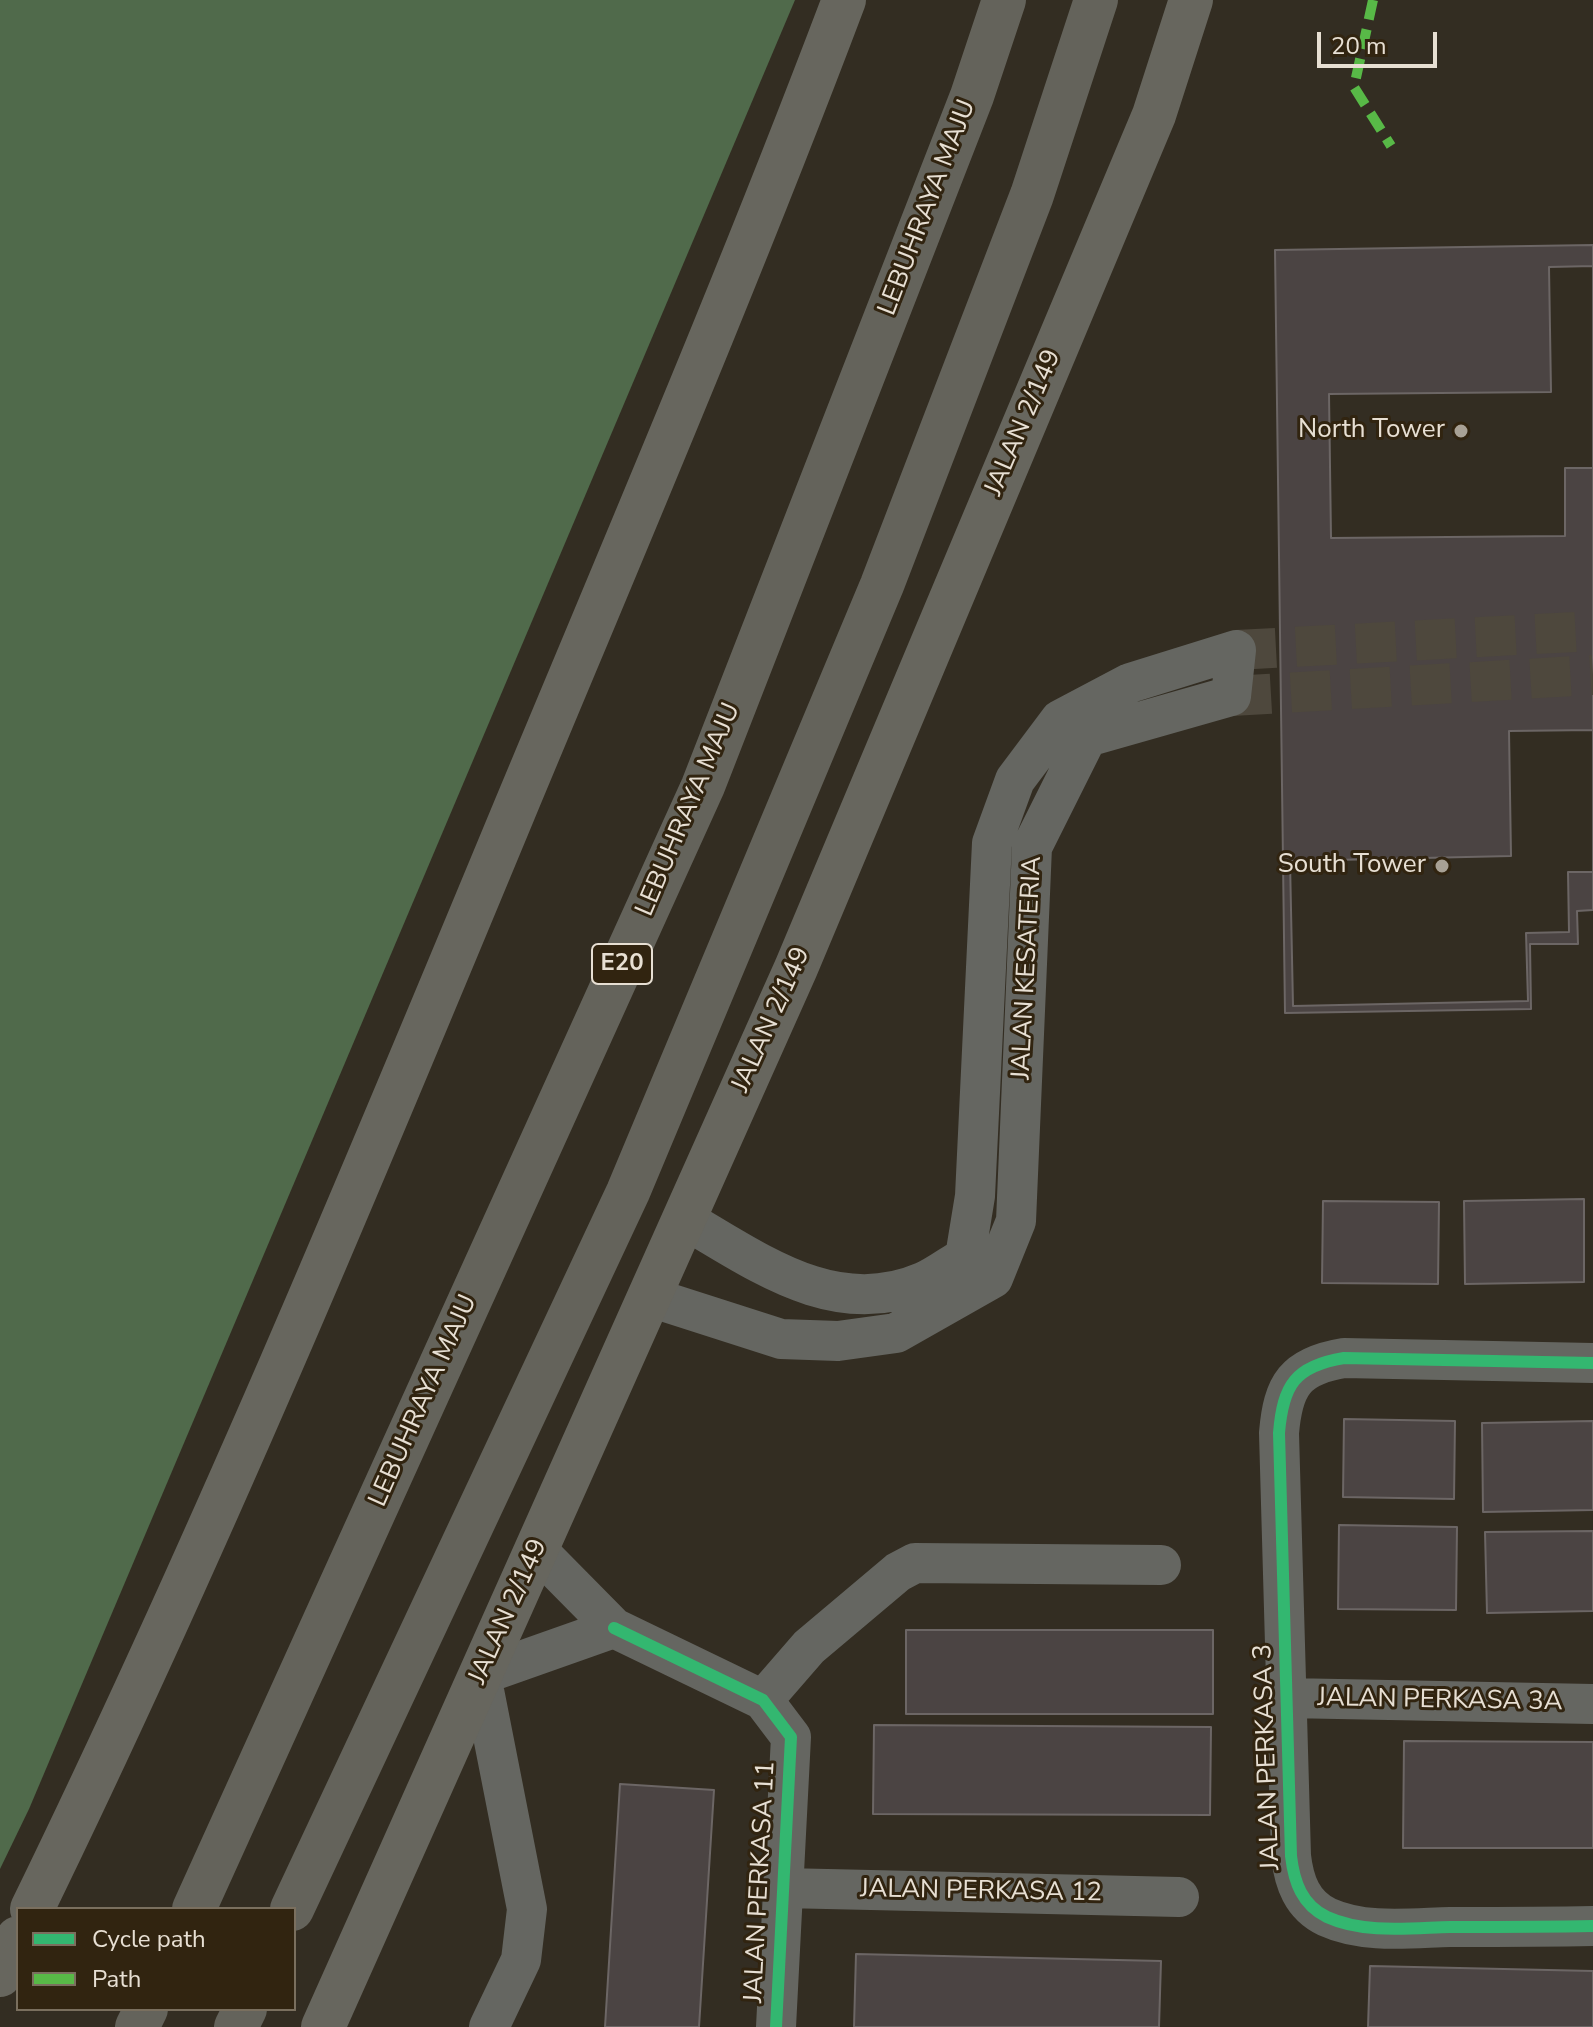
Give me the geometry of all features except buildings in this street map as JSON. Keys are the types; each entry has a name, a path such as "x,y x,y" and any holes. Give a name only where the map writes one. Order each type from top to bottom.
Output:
{"highway":[{"name":"LEBUHRAYA MAJU","path":"195,1907 703,786 972,96 1004,0"},
{"path":"293,1907 628,1192 882,585 1032,195 1096,0"}],"main road":[{"path":"33,1907 138,1690 422,1032 781,168 844,0"},
{"name":"JALAN 2/149","path":"323,2027 796,968 1141,144 1191,0"},
{"path":"0,1975 16,1942"}],"street":[{"name":"JALAN KESATERIA","path":"650,1297 781,1339 838,1341 896,1333 993,1278 1016,1221 1032,847 1087,737 1231,696 1236,650 1130,683 1060,720 1015,780 992,843 975,1196 965,1257 924,1282 885,1294 837,1294 787,1278 684,1219"},
{"name":"JALAN PERKASA 3","path":"1593,1363 1344,1358 1313,1363 1291,1383 1281,1405 1279,1433 1294,1879 1302,1897 1325,1916 1351,1925 1390,1928 1593,1926"},
{"path":"537,1550 614,1628 763,1700 809,1647 898,1572 915,1563 1161,1565"},
{"path":"489,2027 521,1960 527,1909 481,1675 614,1628"},
{"name":"JALAN PERKASA 3A","path":"1287,1698 1593,1704"},
{"name":"JALAN PERKASA 11","path":"763,1700 791,1737 776,2027"},
{"name":"JALAN PERKASA 12","path":"783,1888 1179,1897"}],"green space":[{"path":"0,0 795,0 29,1809 0,1869"}],"tunnel":[{"path":"1236,650 1593,631"},
{"path":"1231,696 1593,675"}],"marked path":[{"path":"1373,0 1354,87 1391,146"}],"cycle path":[{"path":"1593,1363 1344,1358 1314,1366 1295,1380 1284,1402 1279,1433 1291,1856 1294,1875 1305,1899 1327,1917 1372,1928 1593,1926"},
{"path":"614,1628 763,1700 791,1737 776,2027"}],"place":[{"name":"North Tower","path":"1461,431"},
{"name":"South Tower","path":"1442,866"}]}
